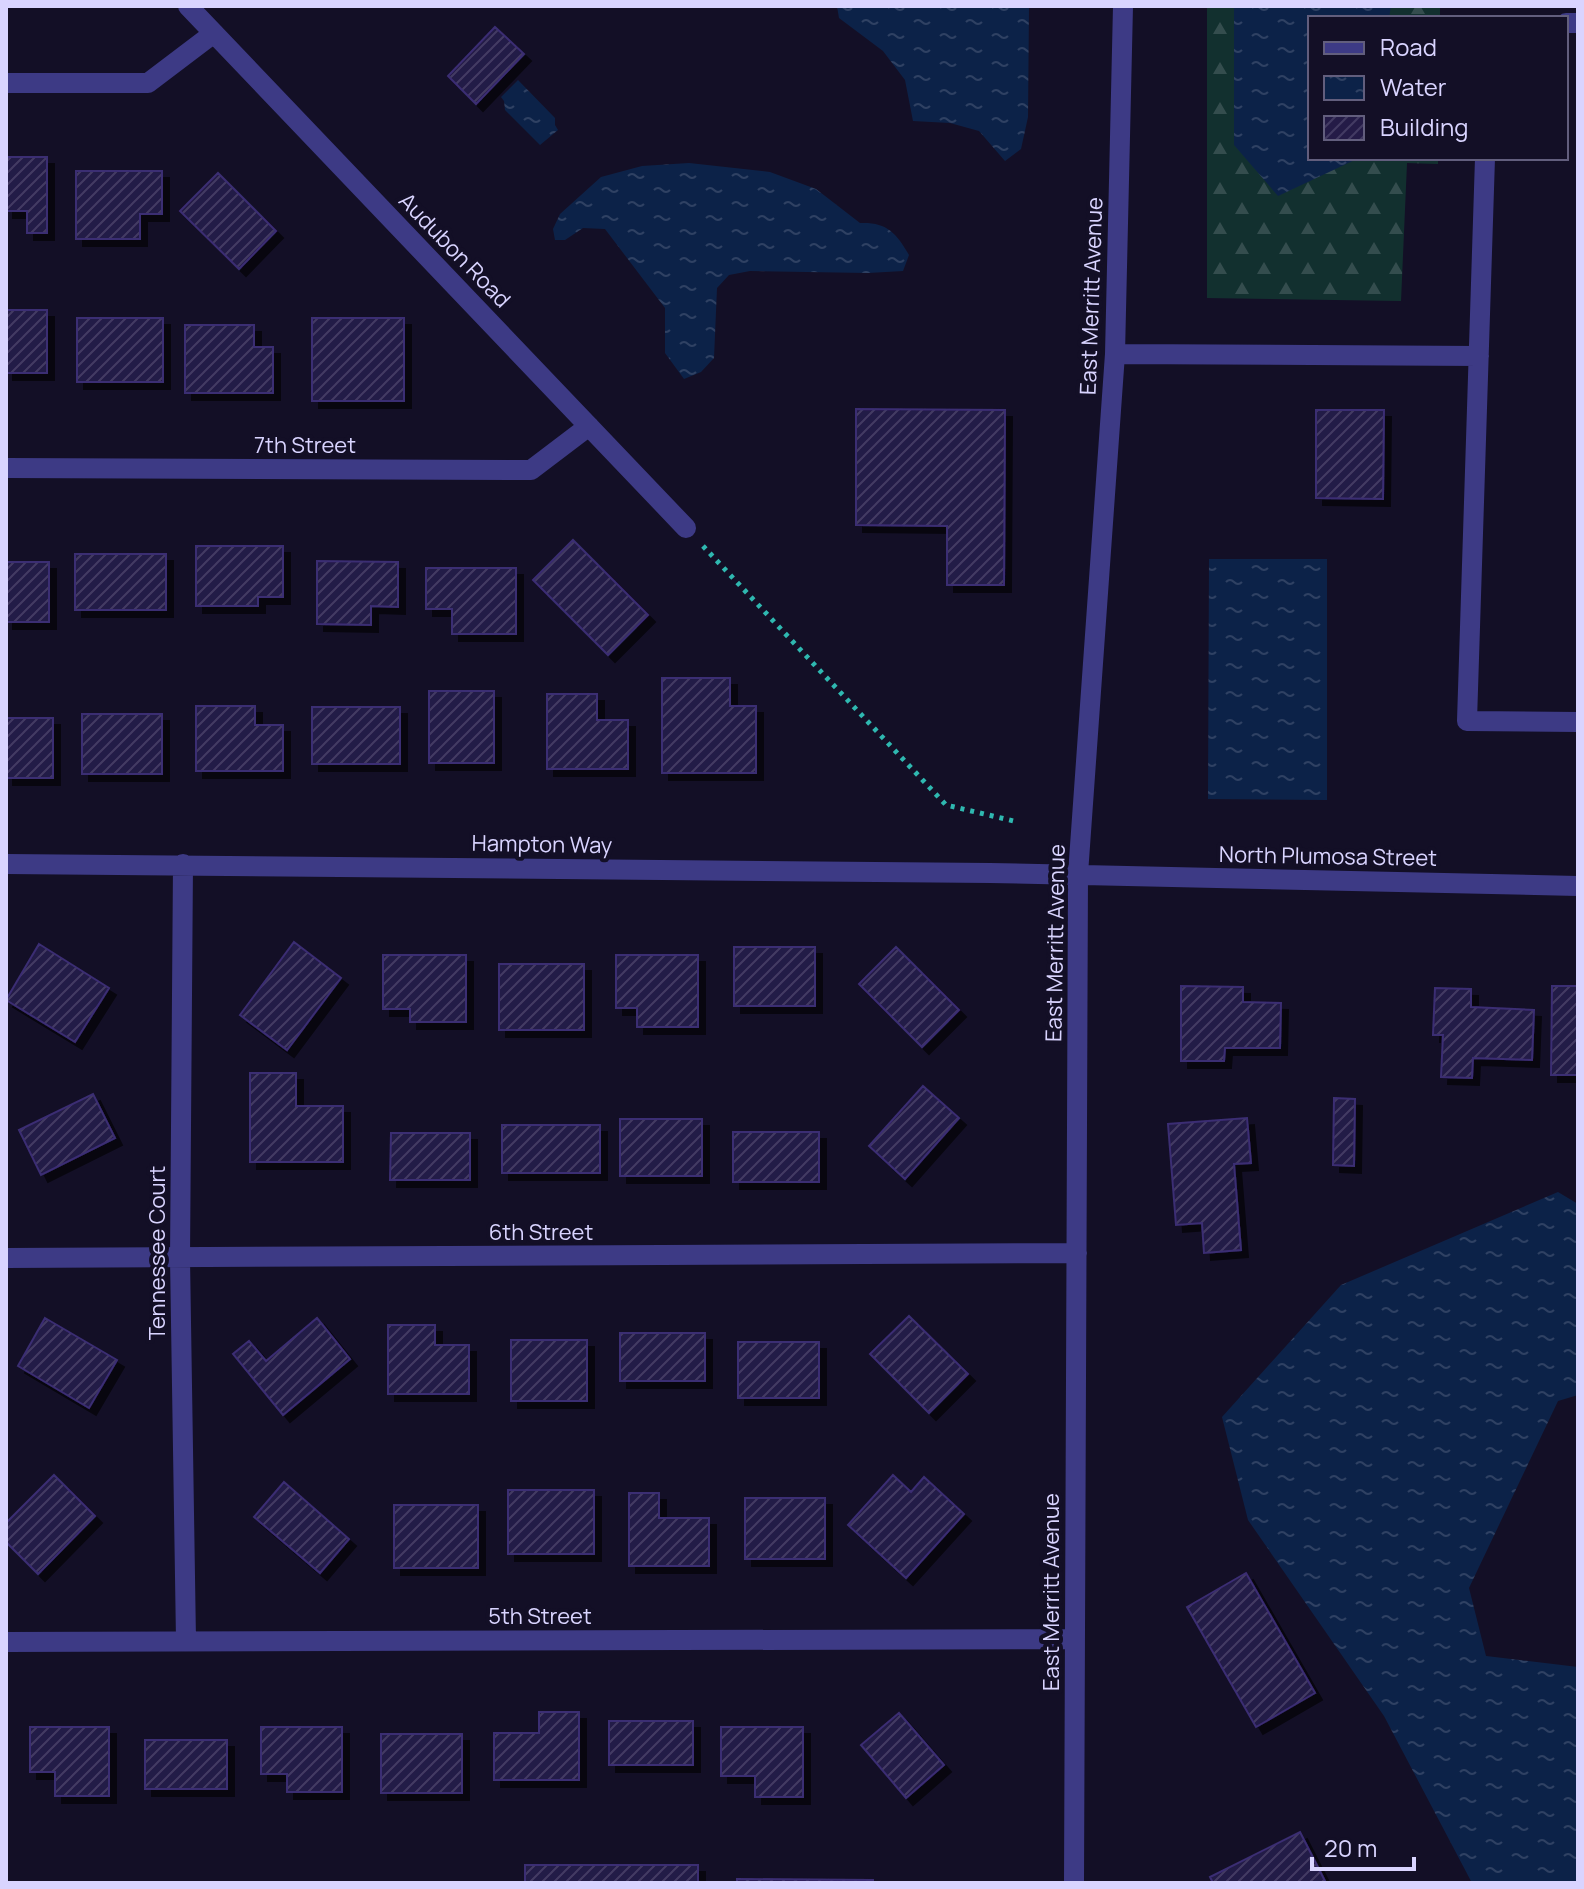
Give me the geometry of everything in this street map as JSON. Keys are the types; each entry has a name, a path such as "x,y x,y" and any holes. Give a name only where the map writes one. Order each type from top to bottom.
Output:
{"street":[{"name":"Audubon Road","path":"188,6 686,528"},
{"name":"East Merritt Avenue","path":"1074,1883 1078,874 1115,354 1123,6"},
{"path":"6,83 148,83 214,33"},
{"path":"1485,160 1467,721 1578,722"},
{"path":"1115,354 1479,356"},
{"name":"7th Street","path":"6,468 531,470 589,426"},
{"name":"Hampton Way","path":"6,864 1078,874"},
{"name":"Tennessee Court","path":"183,864 180,1258 186,1640"},
{"name":"North Plumosa Street","path":"1078,874 1578,886"},
{"name":"6th Street","path":"6,1258 1077,1253"},
{"name":"5th Street","path":"6,1642 1075,1639"}],"path":[{"path":"686,528 946,805 1018,822"}],"green space":[{"path":"1207,6 1440,6 1440,16 1308,16 1308,160 1438,160 1438,164 1407,163 1401,301 1207,298"}],"water":[{"path":"837,6 1029,6 1028,117 1021,149 1005,161 979,131 950,123 913,121 905,80 883,51 839,18"},
{"path":"1234,6 1391,6 1389,16 1308,16 1308,160 1355,160 1278,196 1234,145"},
{"path":"518,80 555,118 558,130 540,145 505,110 501,97"},
{"path":"689,163 770,172 816,189 860,223 877,224 895,235 909,255 903,271 750,271 729,275 717,288 714,358 701,372 684,379 665,353 665,308 605,229 583,228 565,240 555,240 553,229 560,214 601,177 642,166"},
{"path":"1209,559 1327,559 1327,800 1208,799"},
{"path":"1558,1192 1578,1204 1578,1395 1558,1401 1469,1588 1486,1656 1578,1667 1578,1883 1472,1883 1384,1716 1248,1520 1222,1417 1341,1285"}],"building":[{"path":"495,27 524,54 476,104 448,76"},
{"path":"6,157 47,157 47,233 27,233 27,211 6,211"},
{"path":"76,171 162,171 162,214 140,214 140,239 76,239"},
{"path":"218,173 276,231 239,269 180,211"},
{"path":"6,310 47,310 47,373 6,373"},
{"path":"77,318 163,318 163,382 77,382"},
{"path":"312,318 404,318 404,401 312,401"},
{"path":"185,325 254,325 254,347 273,347 273,393 185,393"},
{"path":"856,409 1005,410 1004,585 947,585 947,526 856,525"},
{"path":"1316,410 1384,410 1383,499 1316,498"},
{"path":"573,540 648,615 608,655 533,580"},
{"path":"196,546 283,546 283,597 258,597 258,606 196,606"},
{"path":"75,554 166,554 166,610 75,610"},
{"path":"317,561 398,562 398,607 371,606 371,625 317,624"},
{"path":"6,562 49,562 49,622 6,622"},
{"path":"426,568 516,568 516,634 452,634 452,609 426,609"},
{"path":"662,678 730,678 730,706 756,706 756,773 662,773"},
{"path":"429,691 494,691 494,763 429,763"},
{"path":"547,694 597,694 597,720 628,720 628,769 547,769"},
{"path":"196,706 255,706 255,725 283,725 283,771 196,771"},
{"path":"312,707 400,707 400,764 312,764"},
{"path":"82,714 162,714 162,774 82,774"},
{"path":"6,718 53,718 53,778 6,778"},
{"path":"294,942 341,978 287,1050 240,1015"},
{"path":"39,944 109,988 75,1042 6,1000"},
{"path":"734,947 815,947 815,1006 734,1006"},
{"path":"896,947 959,1010 922,1047 859,984"},
{"path":"383,955 466,955 466,1022 410,1022 410,1009 383,1009"},
{"path":"616,955 698,955 698,1027 637,1027 637,1008 616,1008"},
{"path":"499,964 584,964 584,1030 499,1030"},
{"path":"1181,986 1243,987 1243,1002 1281,1003 1280,1048 1225,1048 1224,1061 1181,1061"},
{"path":"1552,986 1578,986 1578,1075 1551,1075"},
{"path":"1435,988 1471,989 1471,1007 1534,1010 1532,1060 1473,1058 1472,1078 1441,1077 1443,1035 1433,1035"},
{"path":"250,1073 296,1073 296,1106 343,1106 343,1162 250,1162"},
{"path":"923,1086 959,1118 905,1179 869,1146"},
{"path":"93,1094 115,1138 41,1175 19,1130"},
{"path":"1334,1098 1355,1099 1354,1166 1333,1165"},
{"path":"1247,1118 1251,1163 1234,1164 1241,1250 1204,1253 1202,1223 1176,1225 1168,1124"},
{"path":"620,1119 702,1119 702,1176 620,1176"},
{"path":"502,1125 600,1125 600,1173 502,1173"},
{"path":"733,1132 819,1132 819,1182 733,1182"},
{"path":"391,1133 470,1133 470,1180 390,1180"},
{"path":"909,1316 968,1374 929,1413 870,1354"},
{"path":"45,1318 117,1360 89,1408 18,1366"},
{"path":"317,1318 350,1359 283,1415 233,1354 249,1341 266,1361"},
{"path":"388,1325 435,1325 435,1345 469,1345 469,1394 388,1394"},
{"path":"620,1333 705,1333 705,1381 620,1381"},
{"path":"511,1340 587,1340 587,1401 511,1401"},
{"path":"738,1342 819,1342 819,1398 738,1398"},
{"path":"54,1475 95,1516 38,1574 6,1542 6,1523"},
{"path":"893,1475 911,1492 924,1477 964,1514 906,1578 848,1525"},
{"path":"284,1482 349,1539 320,1573 254,1517"},
{"path":"508,1490 594,1490 594,1554 508,1554"},
{"path":"629,1493 659,1493 659,1518 709,1518 709,1566 629,1566"},
{"path":"745,1498 825,1498 825,1559 745,1559"},
{"path":"394,1505 478,1505 478,1568 394,1568"},
{"path":"1246,1573 1315,1693 1256,1727 1187,1607"},
{"path":"539,1712 579,1712 579,1780 494,1780 494,1733 539,1733"},
{"path":"899,1713 944,1765 906,1798 861,1745"},
{"path":"609,1721 693,1721 693,1765 609,1765"},
{"path":"30,1727 109,1727 109,1796 55,1796 55,1772 30,1772"},
{"path":"261,1727 342,1727 342,1792 287,1792 287,1774 261,1774"},
{"path":"721,1727 803,1727 803,1797 755,1797 755,1776 721,1776"},
{"path":"381,1734 462,1734 462,1793 381,1793"},
{"path":"145,1740 227,1740 227,1789 145,1789"},
{"path":"1300,1832 1326,1883 1213,1883 1210,1877"},
{"path":"525,1865 698,1865 698,1883 525,1883"},
{"path":"737,1879 873,1880 873,1883 737,1883"}]}
